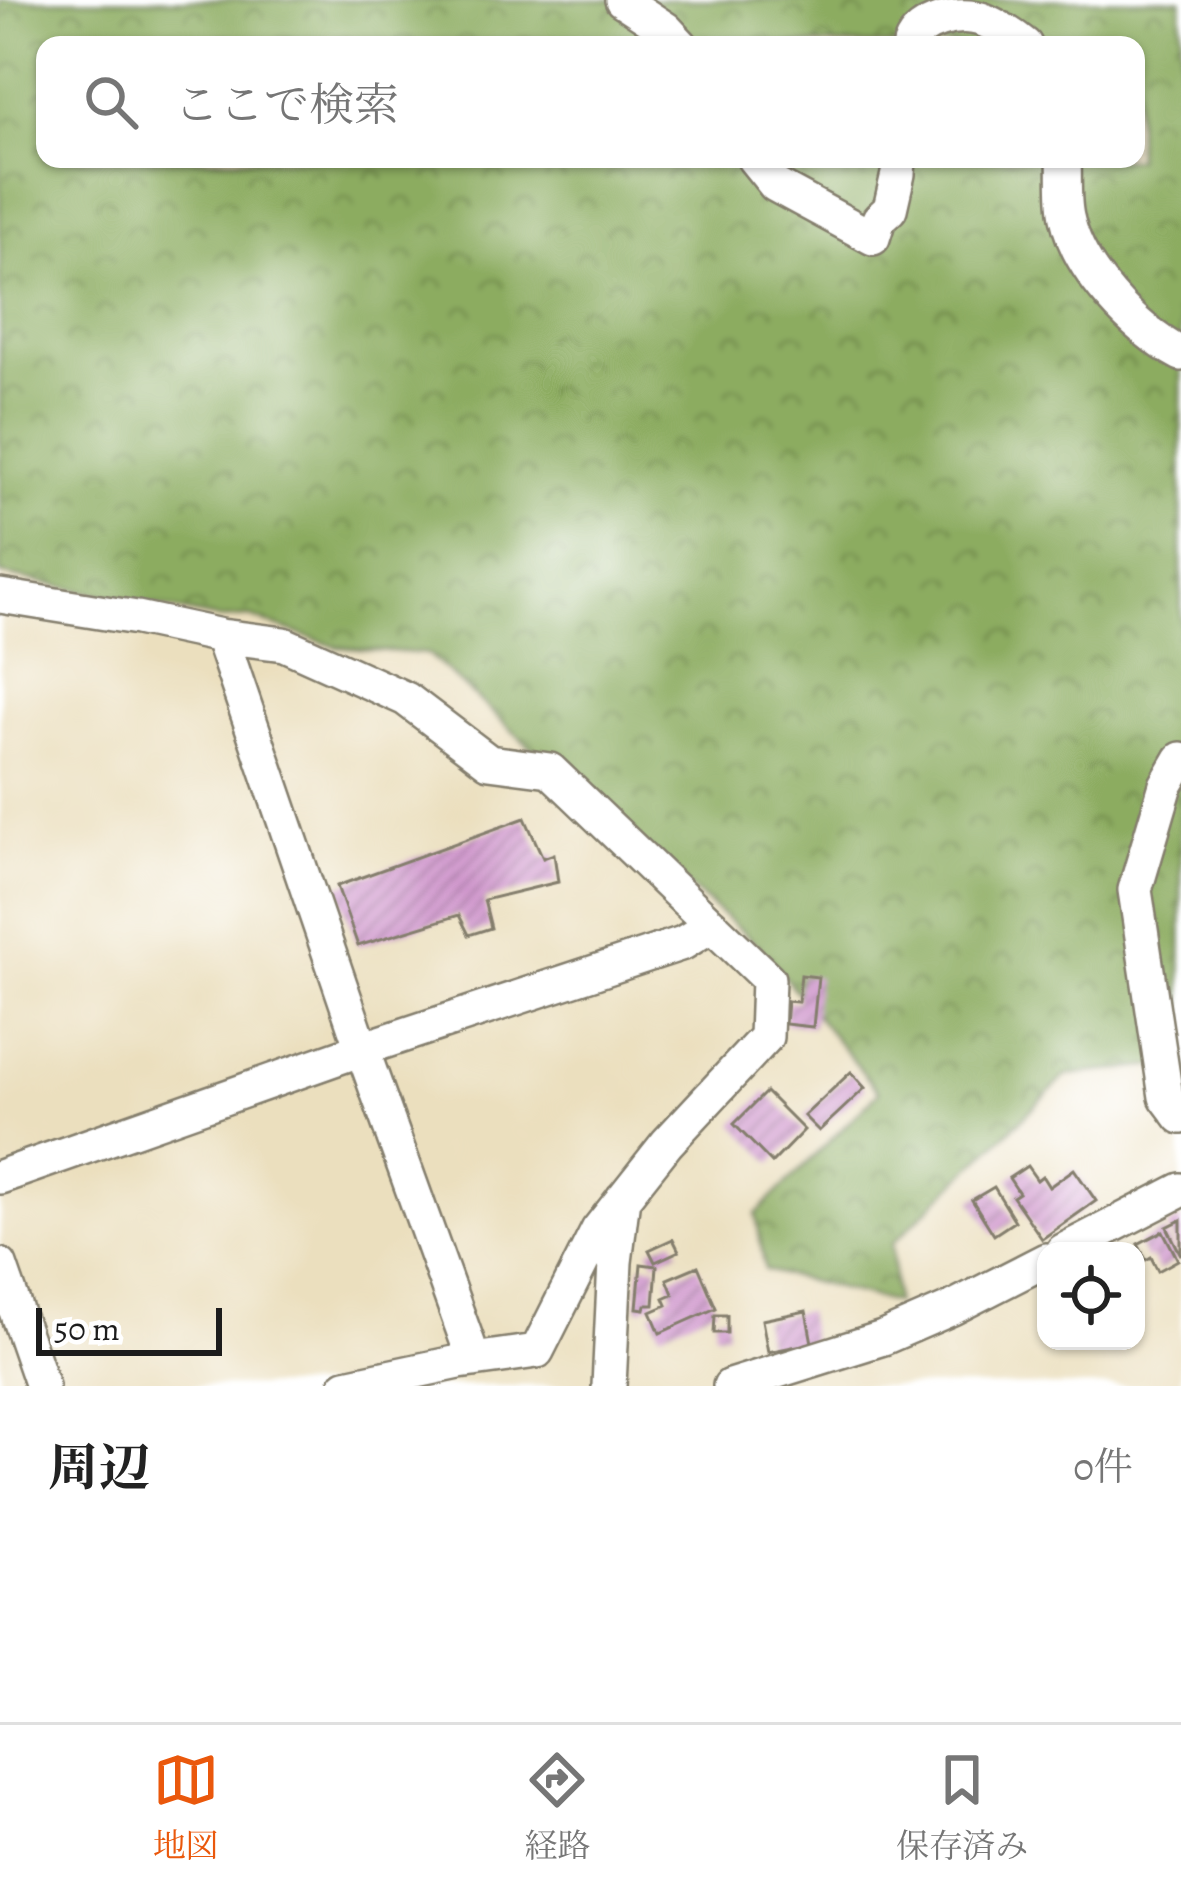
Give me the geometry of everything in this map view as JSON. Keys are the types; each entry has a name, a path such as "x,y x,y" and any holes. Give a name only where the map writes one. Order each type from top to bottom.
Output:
{"street":[{"path":"622,0 673,36"},
{"path":"914,36 942,20 979,18 1010,36"},
{"path":"762,168 776,185 872,238 879,219 890,209 898,168"},
{"path":"1064,168 1067,217 1082,256 1119,306 1157,342 1181,354"},
{"path":"0,596 284,644 406,699 489,762 550,770 769,979 766,1037 667,1143 598,1230 537,1351 346,1386"},
{"path":"221,636 474,1360"},
{"path":"1181,759 1166,785 1135,890 1166,1097 1181,1117"},
{"path":"0,1177 362,1049 683,943 712,925"},
{"path":"1080,1242 1181,1190"},
{"path":"609,1386 623,1198"},
{"path":"0,1265 42,1386"},
{"path":"730,1386 883,1338 1037,1265"}],"green space":[{"path":"0,0 1181,0 1181,1064 1067,1075 892,1244 895,1303 765,1270 756,1214 879,1092 758,945 624,832 428,654 337,647 250,617 220,619 0,574"}],"building":[{"path":"525,818 543,858 554,854 558,882 484,900 491,928 469,935 459,915 358,946 337,886"},
{"path":"801,975 818,977 813,1027 785,1024 787,1001 798,1002"},
{"path":"851,1072 865,1088 819,1131 804,1116"},
{"path":"766,1092 804,1130 772,1163 734,1124"},
{"path":"1027,1166 1049,1187 1074,1169 1096,1201 1042,1239 1013,1197 1019,1193 1009,1178"},
{"path":"994,1187 1015,1221 994,1235 972,1200"},
{"path":"1181,1220 1181,1255 1167,1227"},
{"path":"1163,1231 1178,1260 1158,1271 1151,1257 1146,1260 1142,1242"},
{"path":"673,1239 679,1251 655,1262 649,1250"},
{"path":"641,1264 657,1266 654,1305 645,1309 637,1308"},
{"path":"698,1266 716,1308 660,1333 651,1312 667,1305 664,1298 673,1294 667,1279"},
{"path":"806,1311 812,1343 768,1352 762,1320"},
{"path":"715,1315 727,1315 727,1333 714,1333"}]}
